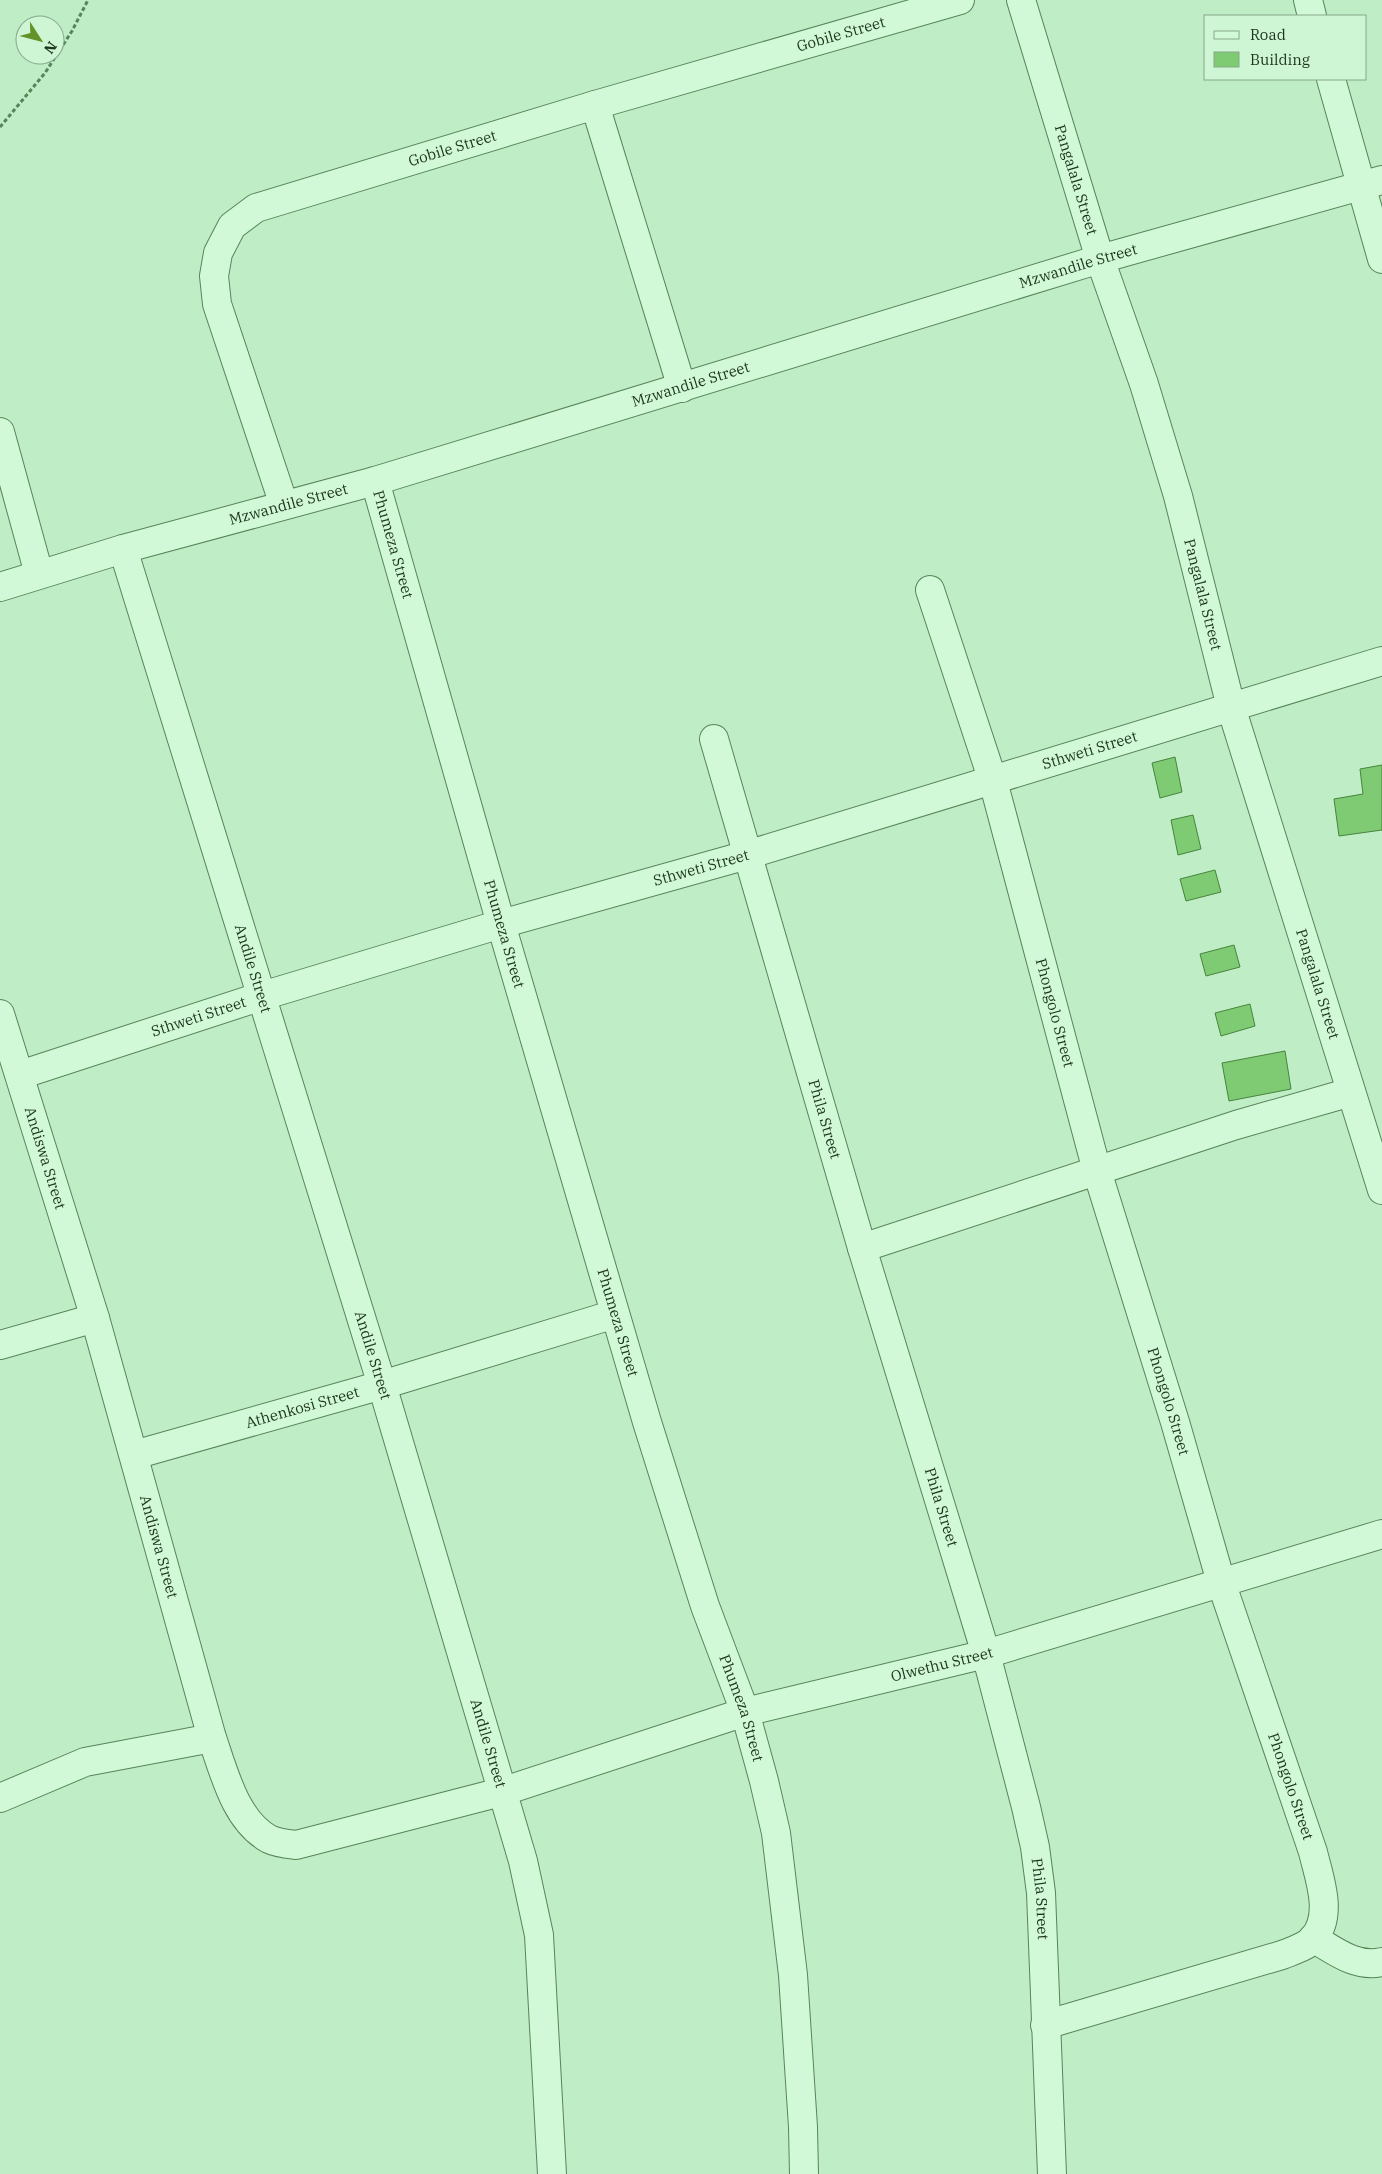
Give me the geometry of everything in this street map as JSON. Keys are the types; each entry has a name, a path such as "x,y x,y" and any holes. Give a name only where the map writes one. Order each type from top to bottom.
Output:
{"street":[{"name":"Gobile Street","path":"284,505 217,304 214,276 218,253 232,226 256,208 595,105 960,0"},
{"name":"Pangalala Street","path":"1022,0 1100,259 1144,384 1178,496 1231,707 1382,1190"},
{"path":"1308,0 1312,15"},
{"path":"1331,80 1372,183 1382,259"},
{"path":"595,105 682,388"},
{"name":"Mzwandile Street","path":"0,587 123,549 376,481 1100,259 1372,183"},
{"path":"0,432 39,574"},
{"name":"Phumeza Street","path":"376,481 501,924 615,1314 705,1606 745,1712 776,1833 793,1975 804,2174"},
{"name":"Andile Street","path":"123,549 382,1385 523,1861 539,1935 552,2174"},
{"name":"Phongolo Street","path":"930,590 993,781 1097,1171 1175,1422 1221,1582 1313,1852 1324,1911 1313,1938"},
{"name":"Sthweti Street","path":"20,1075 262,996 501,924 993,781 1382,661"},
{"name":"Phila Street","path":"714,739 862,1248 986,1654 1035,1848 1040,1893 1052,2174"},
{"name":"Andiswa Street","path":"0,1014 95,1318 212,1738 238,1804 250,1823 268,1839 279,1843 296,1845 501,1792"},
{"path":"862,1248 1236,1125 1352,1092"},
{"name":"Athenkosi Street","path":"134,1454 382,1385 615,1314"},
{"path":"0,1345 95,1318"},
{"name":"Olwethu Street","path":"501,1792 745,1712 986,1654 1382,1534"},
{"path":"0,1798 85,1762 212,1738"},
{"path":"1045,2025 1282,1955 1300,1948 1313,1938 1354,1961 1364,1964 1382,1962"}],"path":[{"path":"0,127 45,73 72,31 88,0"}],"building":[{"path":"1175,757 1182,792 1160,798 1152,763"},
{"path":"1382,765 1382,830 1339,836 1334,799 1363,794 1360,769"},
{"path":"1193,815 1201,849 1178,855 1171,820"},
{"path":"1215,870 1221,892 1186,901 1180,879"},
{"path":"1234,945 1240,967 1206,976 1200,954"},
{"path":"1250,1004 1255,1026 1221,1036 1215,1013"},
{"path":"1285,1051 1291,1089 1229,1101 1222,1063"}]}
